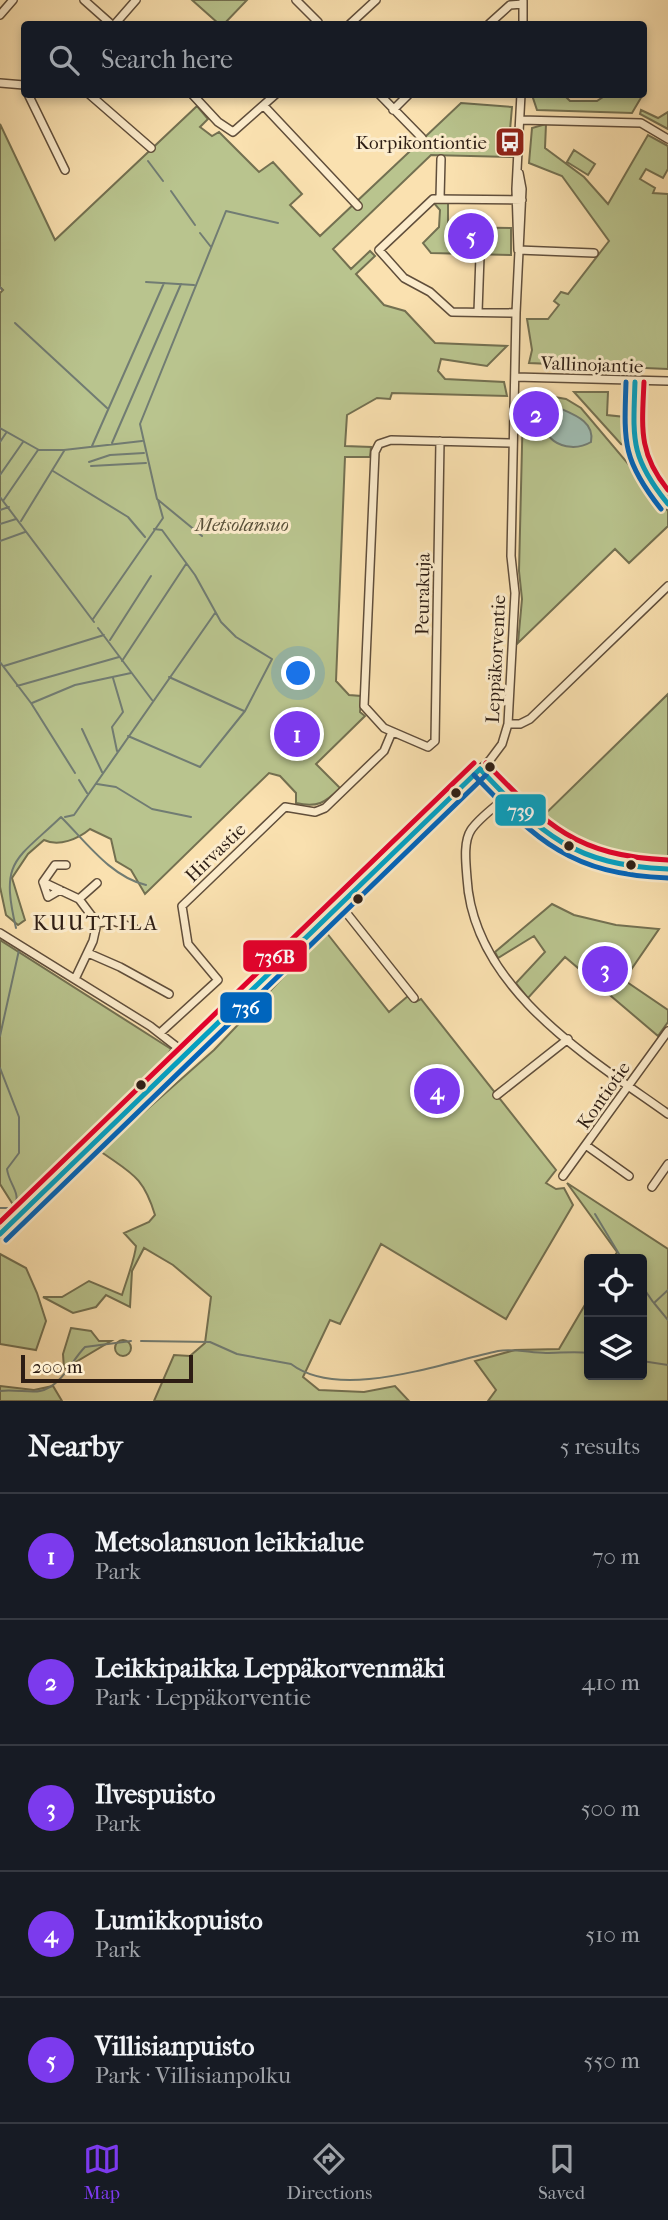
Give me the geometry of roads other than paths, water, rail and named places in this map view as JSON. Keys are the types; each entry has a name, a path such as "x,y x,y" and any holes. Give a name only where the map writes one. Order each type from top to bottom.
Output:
{"street":[{"path":"0,15 13,0"},
{"path":"84,0 109,21"},
{"path":"116,21 136,0"},
{"path":"296,0 317,21"},
{"path":"353,21 376,0"},
{"path":"492,21 510,5 523,2 523,21"},
{"path":"0,83 21,85"},
{"path":"30,98 65,170"},
{"path":"94,98 151,148"},
{"path":"196,98 230,132 237,131 272,98"},
{"path":"382,98 422,138"},
{"path":"393,110 405,98"},
{"name":"Leppäkorventie","path":"0,1234 341,906 502,744 508,724 515,593 511,556 521,98"},
{"path":"264,107 358,206"},
{"path":"520,120 641,124 668,139"},
{"path":"440,198 441,159"},
{"path":"516,313 449,310 430,292 404,278 379,250 430,200 519,200"},
{"path":"518,250 594,253"},
{"path":"478,312 480,256"},
{"name":"Vallinojantie","path":"515,377 668,382"},
{"path":"635,382 633,451 641,470 668,504"},
{"path":"392,732 365,706 375,452 379,444 391,440 513,443"},
{"name":"Peurakuja","path":"392,732 423,746 431,746 435,741 440,441"},
{"path":"508,724 520,724 530,719 668,586"},
{"name":"Hirvastie","path":"160,1033 218,980 188,944 182,906 285,807 315,812 325,808 384,751 392,732"},
{"path":"480,769 506,797 565,844 587,857 618,865 668,869"},
{"path":"506,797 475,825 468,838 470,902 497,966 530,1005 568,1039 668,1114"},
{"path":"66,865 55,865 43,882 79,899 97,923"},
{"path":"79,899 97,883"},
{"path":"341,906 414,998"},
{"path":"75,979 88,953 97,923"},
{"path":"97,923 125,923 134,928"},
{"path":"0,933 160,1033 186,1054"},
{"path":"88,953 141,977 169,994"},
{"name":"Kontiotie","path":"564,1176 668,1031"},
{"path":"497,1095 568,1039"},
{"path":"586,1146 629,1176"},
{"path":"652,1186 668,1164"}],"water":[{"path":"559,408 587,424 591,442 571,447 554,441 548,435 547,418 554,409"}],"waterway":[{"path":"148,161 163,181"},
{"path":"171,191 195,225"},
{"path":"202,536 157,499 140,424 226,211 278,223"},
{"path":"200,233 211,247"},
{"path":"146,282 194,285"},
{"path":"92,446 164,283"},
{"path":"112,443 181,284"},
{"path":"15,323 107,408"},
{"path":"0,428 39,450 64,450 142,441"},
{"path":"0,442 6,433"},
{"path":"0,475 23,442"},
{"path":"3,501 38,450"},
{"path":"21,521 64,451"},
{"path":"89,462 110,455 144,453"},
{"path":"91,466 146,463"},
{"path":"53,471 128,517 145,537"},
{"path":"0,497 94,622"},
{"path":"93,619 163,518 158,500"},
{"path":"0,510 9,507"},
{"path":"0,524 16,519"},
{"path":"128,736 200,767 245,711 272,659 236,637 221,622 195,575 162,530 154,529"},
{"path":"0,541 25,532"},
{"path":"122,661 186,564"},
{"path":"110,640 151,576"},
{"path":"65,817 74,815 215,613"},
{"path":"98,628 152,700"},
{"path":"4,666 104,635"},
{"path":"17,686 119,657"},
{"path":"0,662 31,703 75,773"},
{"path":"32,703 75,685 131,673"},
{"path":"169,677 244,711"},
{"path":"113,678 123,712 112,727 117,751"},
{"path":"82,729 102,772"},
{"path":"79,780 87,793"},
{"path":"97,784 116,787 152,809 191,817"},
{"path":"16,928 10,888 15,863 32,843 61,817 110,867 121,875 146,885"},
{"path":"0,1036 19,950"},
{"path":"0,1068 19,1117 19,1153 7,1169 16,1192 15,1208 0,1208"},
{"path":"595,1214 619,1254"},
{"path":"668,1290 654,1303 668,1320"},
{"path":"647,1293 653,1302"},
{"path":"0,1391 40,1391 48,1388 60,1379 85,1347 131,1341"},
{"path":"141,1341 210,1342 237,1354 291,1364 312,1375 362,1380 419,1371 504,1350 584,1353"},
{"path":"647,1362 668,1365"}],"place":[{"name":"Korpikontiontie","path":"510,142"},
{"name":"Villisianpuisto","path":"471,236"},
{"name":"Leikkipaikka Leppäkorvenmäki","path":"536,414"},
{"name":"Metsolansuon leikkialue","path":"297,734"},
{"name":"Ilvespuisto","path":"605,969"},
{"name":"Lumikkopuisto","path":"437,1091"}],"district":[{"name":"KUUTTILA","path":"96,923"}],"park label":[{"name":"Metsolansuo","path":"242,524"}]}
